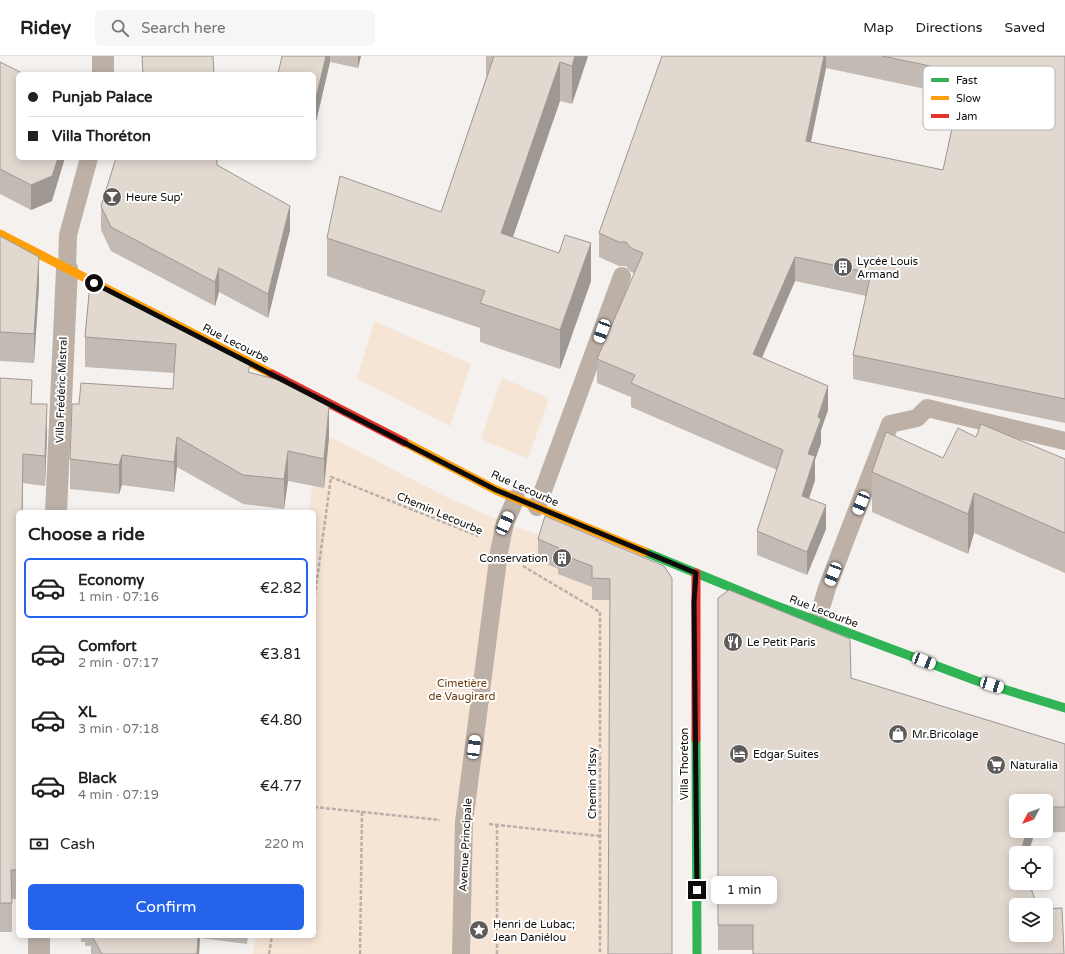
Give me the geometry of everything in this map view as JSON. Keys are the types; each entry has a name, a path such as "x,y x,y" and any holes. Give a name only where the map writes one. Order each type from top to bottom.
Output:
{"main road":[{"name":"Rue Lecourbe","path":"0,234 489,486 696,573 817,621 977,681 1065,708"},
{"name":"Villa Thoréton","path":"696,573 694,602 697,954"}],"street":[{"path":"103,56 103,72"},
{"name":"Villa Frédéric Mistral","path":"56,510 66,269"},
{"path":"39,938 39,954"}],"lane":[{"path":"66,269 68,235 88,160"},
{"path":"537,507 622,276"},
{"path":"817,621 827,588 890,424 916,418 927,408 1065,442"},
{"name":"Avenue Principale","path":"461,954 464,822 499,552 505,523 516,498"}],"path":[{"name":"Chemin Lecourbe","path":"316,587 331,477 478,536 499,552 600,612"},
{"name":"Chemin d'Issy","path":"600,612 600,954"},
{"path":"360,954 362,812"},
{"path":"497,825 497,954"},
{"path":"269,954 272,938"}],"green space":[{"path":"374,321 471,364 450,426 357,379"},
{"path":"502,378 549,398 528,459 481,439"},
{"name":"Cimetière de Vaugirard","path":"319,431 444,496 505,523 545,537 610,600 609,954 253,954 256,938 316,938 316,510 309,510"}],"building":[{"path":"142,56 213,56 214,72 143,72"},
{"path":"282,56 326,56 316,98 316,72 278,72"},
{"path":"494,56 575,56 572,66 560,62 501,233 559,253 565,235 591,243 560,330 480,303 485,291 327,238 340,176 441,212"},
{"name":"Lycée Louis Armand","path":"662,56 824,56 806,141 943,170 952,130 1055,130 1055,66 930,66 882,56 1065,56 1065,399 853,355 871,273 795,257 753,354 828,386 818,417 821,419 808,454 815,456 802,496 826,505 807,552 757,531 783,450 631,383 635,375 597,359 643,253 631,248 626,242 619,242 599,233"},
{"path":"0,62 20,72 16,72 16,160 57,160 52,176 31,185 0,169"},
{"path":"115,160 217,160 217,165 290,206 268,294 219,268 215,282 111,227 101,206"},
{"path":"0,236 39,257 34,334 0,332"},
{"path":"90,283 250,365 248,372 282,381 329,407 324,459 288,451 284,479 243,475 177,437 174,462 122,455 119,465 70,459 72,404 79,404 81,383 173,389 176,344 85,337"},
{"path":"0,378 32,380 31,404 47,404 45,456 23,454 22,510 16,510 16,870 11,870 12,903 0,903"},
{"path":"981,424 1065,459 1065,533 974,493 968,514 872,472 886,432 943,458 958,428 976,437"},
{"path":"545,516 664,566 672,578 672,954 608,954 610,579 592,578 592,566 558,553 559,548 538,539"},
{"path":"729,590 850,639 851,678 1065,744 1065,807 1053,807 1053,794 1009,794 1009,838 1025,838 1023,846 1009,846 1009,890 1032,890 1034,898 1009,898 1009,942 1053,942 1053,909 1062,908 1064,954 753,954 753,925 718,925 718,598"},
{"path":"93,938 198,938 197,954 102,954"}],"traffic: fast":[{"path":"645,552 769,603 977,681 1065,708"},
{"path":"696,739 697,954"}],"traffic: slow":[{"path":"0,234 272,374"},
{"path":"404,442 496,490 645,552"}],"traffic: jam":[{"path":"272,374 404,442"},
{"path":"696,573 696,739"}],"place":[{"name":"Heure Sup'","path":"112,197"},
{"name":"Lycée Louis Armand","path":"843,267"},
{"name":"Conservation","path":"562,558"},
{"name":"Le Petit Paris","path":"733,642"},
{"name":"Mr.Bricolage","path":"898,734"},
{"name":"Edgar Suites","path":"739,754"},
{"name":"Naturalia","path":"996,765"},
{"name":"Henri de Lubac; Jean Daniélou","path":"479,930"}],"route":[{"path":"94,283 496,490 696,573 694,602 697,890"}]}
